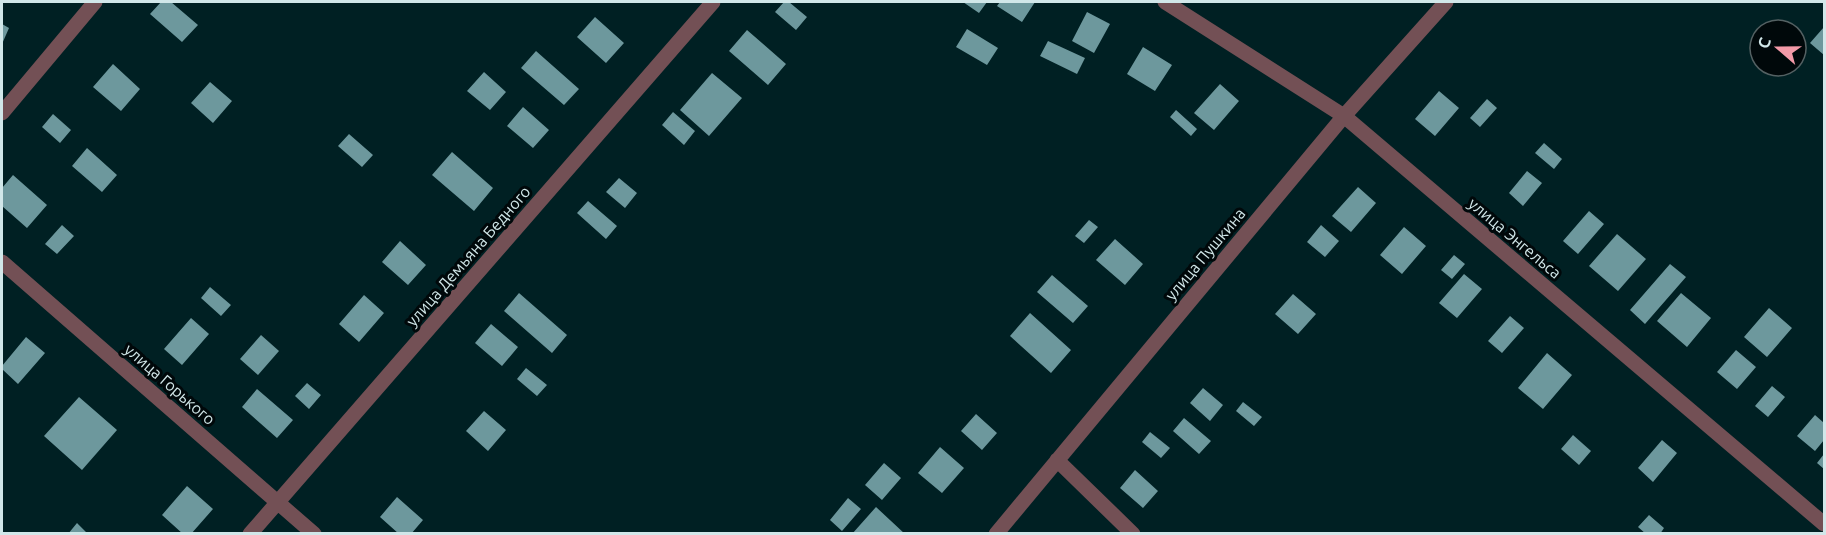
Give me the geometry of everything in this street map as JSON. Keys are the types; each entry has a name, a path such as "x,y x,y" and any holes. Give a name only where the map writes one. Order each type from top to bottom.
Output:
{"street":[{"path":"2,112 96,2"},
{"name":"улица Демьяна Бедного","path":"250,534 713,2"},
{"name":"улица Энгельса","path":"1165,2 1344,116 1824,524"},
{"name":"улица Пушкина","path":"996,534 1344,116 1446,2"},
{"name":"улица Горького","path":"2,262 314,534"},
{"path":"1056,460 1133,534"}],"building":[{"path":"161,2 171,2 198,25 182,42 150,14"},
{"path":"784,2 789,2 807,17 796,30 775,12"},
{"path":"963,2 987,2 979,13"},
{"path":"1000,2 1035,2 1022,22 997,6"},
{"path":"1087,12 1110,24 1094,53 1072,41"},
{"path":"595,17 624,43 606,63 577,37"},
{"path":"2,24 9,28 2,44"},
{"path":"1824,27 1824,55 1810,43"},
{"path":"967,29 998,48 987,65 956,47"},
{"path":"747,30 786,64 768,85 729,51"},
{"path":"1048,41 1085,58 1077,74 1040,56"},
{"path":"1143,47 1172,65 1155,91 1127,74"},
{"path":"536,51 579,89 564,105 521,68"},
{"path":"113,64 140,89 121,111 93,87"},
{"path":"484,72 506,92 490,110 467,91"},
{"path":"712,73 742,98 709,136 680,110"},
{"path":"210,82 232,101 213,123 191,103"},
{"path":"1220,84 1239,101 1214,130 1194,113"},
{"path":"1439,91 1459,108 1435,136 1415,119"},
{"path":"1487,99 1497,108 1480,127 1470,118"},
{"path":"523,107 549,130 533,148 507,126"},
{"path":"1176,110 1197,129 1191,136 1170,117"},
{"path":"673,112 695,131 684,145 662,125"},
{"path":"53,114 71,130 60,143 42,127"},
{"path":"349,134 373,155 362,167 338,146"},
{"path":"1544,143 1562,159 1554,169 1535,153"},
{"path":"87,148 117,175 102,192 72,166"},
{"path":"452,152 493,188 474,211 432,175"},
{"path":"1527,171 1542,183 1523,206 1509,193"},
{"path":"13,175 47,205 27,228 2,206 2,188"},
{"path":"619,178 637,193 625,208 606,192"},
{"path":"1358,187 1376,203 1351,232 1332,216"},
{"path":"588,201 617,226 606,239 577,213"},
{"path":"1589,211 1604,224 1578,254 1563,241"},
{"path":"1089,220 1098,227 1084,243 1075,236"},
{"path":"62,225 74,236 57,254 45,244"},
{"path":"1321,225 1339,241 1325,257 1307,242"},
{"path":"1404,227 1426,246 1402,274 1380,255"},
{"path":"1617,234 1646,259 1618,291 1589,266"},
{"path":"1115,239 1143,264 1125,285 1096,260"},
{"path":"400,241 426,265 408,285 382,262"},
{"path":"1454,255 1465,264 1452,279 1441,270"},
{"path":"1670,264 1686,277 1645,324 1630,310"},
{"path":"1464,274 1482,289 1457,318 1439,303"},
{"path":"1052,275 1088,306 1073,323 1037,292"},
{"path":"210,287 231,305 221,316 201,298"},
{"path":"519,293 567,335 552,353 504,311"},
{"path":"1681,293 1711,318 1687,347 1657,321"},
{"path":"1293,294 1316,314 1298,334 1275,314"},
{"path":"364,295 384,313 359,342 339,324"},
{"path":"1769,308 1792,328 1767,357 1744,337"},
{"path":"1030,313 1071,350 1051,373 1010,336"},
{"path":"1510,316 1524,328 1502,353 1488,341"},
{"path":"191,318 209,334 182,365 164,349"},
{"path":"491,324 518,347 502,366 475,343"},
{"path":"261,335 279,351 258,375 240,359"},
{"path":"26,337 45,353 18,384 2,369 2,366"},
{"path":"1736,350 1756,367 1737,389 1717,372"},
{"path":"1547,353 1572,375 1543,409 1518,388"},
{"path":"526,368 547,385 537,396 517,379"},
{"path":"307,383 321,395 309,409 295,396"},
{"path":"1772,386 1785,397 1768,417 1755,406"},
{"path":"1203,388 1223,405 1210,421 1190,403"},
{"path":"257,389 293,420 277,438 242,407"},
{"path":"79,397 117,430 82,470 44,436"},
{"path":"1243,402 1262,417 1254,426 1236,411"},
{"path":"484,411 506,430 488,451 466,431"},
{"path":"976,414 997,433 982,450 961,431"},
{"path":"1815,415 1824,423 1824,440 1815,451 1797,436"},
{"path":"1184,418 1211,441 1199,454 1173,431"},
{"path":"1150,432 1170,448 1161,458 1142,442"},
{"path":"1573,435 1591,451 1579,465 1561,449"},
{"path":"1662,440 1677,453 1653,482 1638,468"},
{"path":"940,447 964,468 942,493 918,473"},
{"path":"1824,454 1824,469 1817,463"},
{"path":"884,463 901,478 882,500 865,485"},
{"path":"1135,470 1158,491 1143,508 1120,488"},
{"path":"187,486 213,509 191,534 183,534 162,515"},
{"path":"397,497 423,520 411,534 399,534 380,517"},
{"path":"848,498 861,509 842,531 830,520"},
{"path":"876,507 905,534 852,534"},
{"path":"1649,515 1664,528 1660,534 1646,534 1638,527"},
{"path":"77,523 88,534 68,534"}]}
